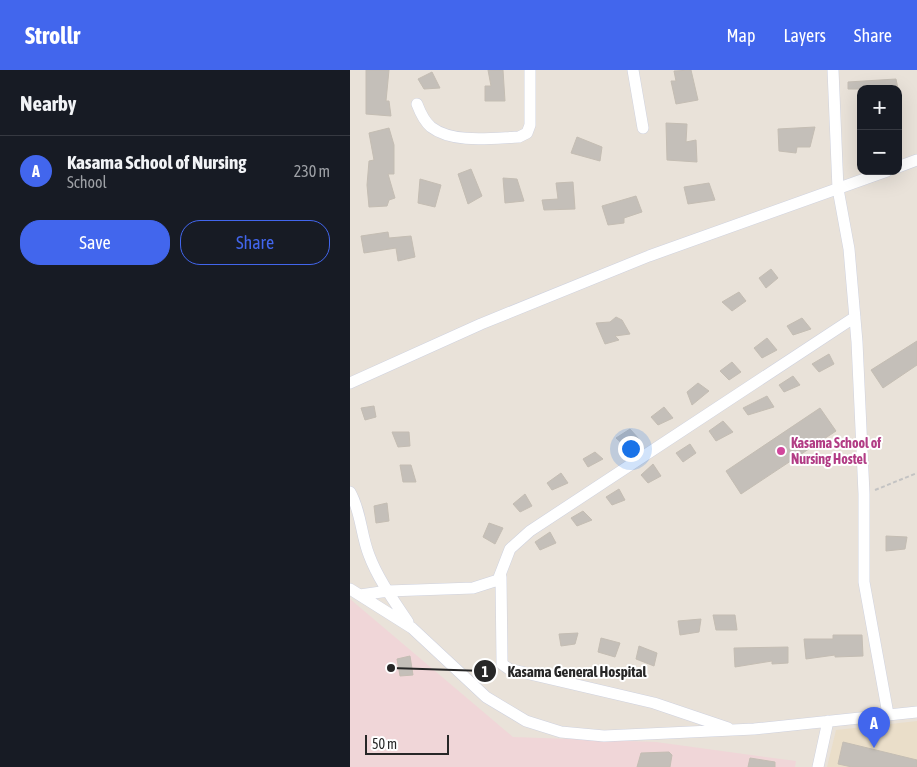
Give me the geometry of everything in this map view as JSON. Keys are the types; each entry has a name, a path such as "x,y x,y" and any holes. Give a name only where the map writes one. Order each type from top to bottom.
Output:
{"street":[{"path":"416,104 431,127 442,133 459,137 519,137 527,132 530,126 530,70"},
{"path":"633,70 643,128"},
{"path":"833,70 838,189 849,249 855,317 864,494 864,582 888,714"},
{"path":"902,166 917,160"},
{"path":"350,383 481,324 649,256 876,175"},
{"path":"735,730 654,703 509,669 502,664 502,577 510,549 530,530 855,317"},
{"path":"350,492 358,512 368,554 388,591 412,628"},
{"path":"355,592 473,588 492,584 502,577"},
{"path":"355,592 412,628 486,697 513,714 561,732 604,736 735,730 917,712"},
{"path":"818,767 828,721"}],"path":[{"path":"864,494 917,473"}],"shaded area":[{"path":"350,599 513,737 656,742 796,761 795,767 350,767"},
{"path":"917,721 917,767 827,767 836,730"}],"building":[{"path":"366,70 389,70 386,101 389,101 391,116 366,114"},
{"path":"488,70 503,70 505,101 485,101 485,86 491,86"},
{"path":"691,70 698,100 676,104 671,81 676,81 674,71"},
{"path":"432,72 440,88 424,89 418,79"},
{"path":"896,79 897,85 857,85 857,89 848,89 848,82"},
{"path":"666,123 687,124 686,142 696,140 697,162 667,160"},
{"path":"815,127 810,147 797,147 796,153 779,151 778,129"},
{"path":"389,128 394,145 394,174 388,174 395,198 389,200 387,206 369,207 367,185 369,161 374,160 369,133"},
{"path":"577,137 602,147 600,161 571,153"},
{"path":"471,169 482,196 468,204 458,174"},
{"path":"503,178 517,179 524,201 505,203"},
{"path":"420,179 441,185 435,207 418,203"},
{"path":"573,182 575,209 544,210 542,200 558,199 556,183"},
{"path":"709,183 715,200 688,204 684,187"},
{"path":"636,196 642,212 624,218 624,223 608,225 602,206"},
{"path":"388,232 389,238 411,236 415,257 398,261 396,248 364,253 361,236"},
{"path":"771,269 778,278 766,288 759,278"},
{"path":"739,292 746,301 732,311 722,302"},
{"path":"616,317 622,320 630,334 615,336 619,340 605,344 596,323 610,322"},
{"path":"802,318 811,329 793,335 787,326"},
{"path":"767,338 777,350 762,358 754,348"},
{"path":"917,341 917,365 883,388 871,370"},
{"path":"829,354 834,364 819,372 812,364"},
{"path":"732,362 741,372 729,380 720,371"},
{"path":"793,376 800,385 784,392 779,385"},
{"path":"698,383 709,391 692,405 687,392"},
{"path":"767,396 774,407 748,415 743,408"},
{"path":"374,406 376,417 365,420 361,408"},
{"path":"664,407 673,418 658,425 651,417"},
{"name":"Kasama School of Nursing Hostel","path":"820,408 836,431 741,494 726,471"},
{"path":"723,421 733,432 716,441 709,431"},
{"path":"630,429 639,439 626,447 616,438"},
{"path":"392,432 409,432 410,446 398,447"},
{"path":"690,444 696,453 683,462 676,453"},
{"path":"595,452 603,459 588,467 583,459"},
{"path":"653,464 661,476 648,483 641,475"},
{"path":"400,465 411,465 416,482 403,482"},
{"path":"561,473 568,483 552,490 547,483"},
{"path":"619,489 625,500 612,505 606,497"},
{"path":"525,494 532,506 520,512 513,504"},
{"path":"387,503 389,521 376,523 374,506"},
{"path":"583,511 592,520 577,526 571,518"},
{"path":"489,523 503,528 495,544 483,537"},
{"path":"550,532 556,543 540,550 535,542"},
{"path":"886,536 907,537 905,549 886,551"},
{"path":"713,615 735,615 737,630 716,630"},
{"path":"701,619 699,632 680,635 678,621"},
{"path":"578,633 575,644 561,646 559,634"},
{"path":"833,635 862,635 863,656 835,657 835,655 806,659 804,639 833,639"},
{"path":"601,638 620,643 615,657 598,652"},
{"path":"639,646 657,653 654,666 636,659"},
{"path":"788,647 788,663 772,664 772,661 735,667 734,648"},
{"path":"410,656 413,675 400,676 397,659"},
{"path":"843,742 917,760 917,767 852,767 838,764"},
{"path":"669,752 672,755 670,767 637,767 641,753"},
{"path":"750,758 775,762 775,767 748,767"}],"place":[{"name":"Kasama School of Nursing Hostel","path":"781,451"},
{"name":"Kasama General Hospital","path":"391,668"},
{"name":"Kasama School of Nursing","path":"874,748"}]}
